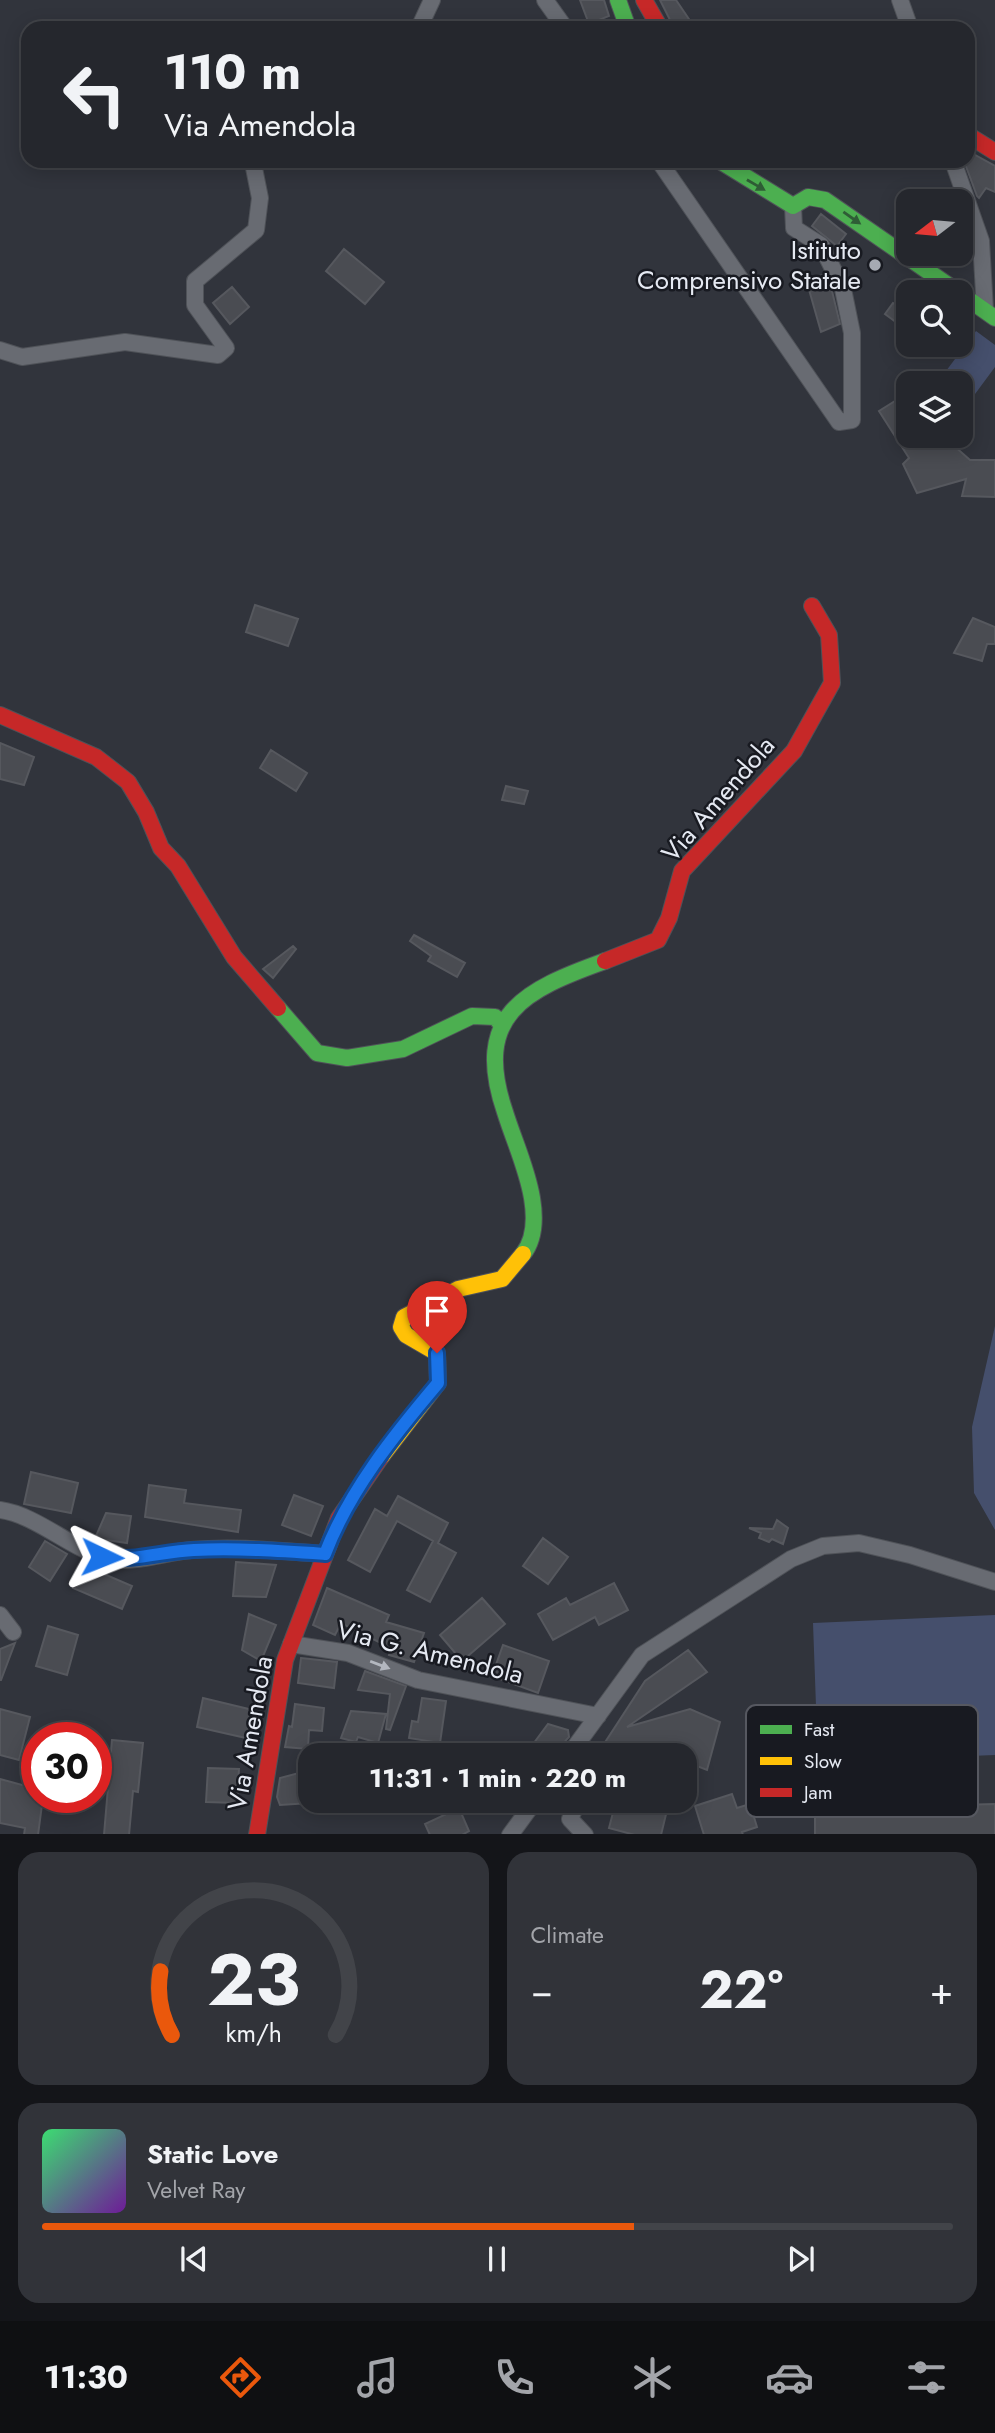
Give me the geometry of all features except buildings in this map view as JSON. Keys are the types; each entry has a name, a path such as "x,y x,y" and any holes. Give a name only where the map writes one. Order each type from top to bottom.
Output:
{"street":[{"path":"422,21 432,0"},
{"path":"545,0 560,21"},
{"path":"618,0 626,21"},
{"path":"644,0 656,21"},
{"path":"900,0 908,21"},
{"path":"975,139 995,152"},
{"path":"0,350 22,357 125,342 218,355 226,348 195,305 195,281 256,230 260,198 254,168"},
{"path":"664,168 839,422 852,420 852,333 844,289 821,245 794,228 793,206"},
{"path":"729,168 793,206"},
{"path":"955,168 981,241 990,314"},
{"path":"793,206 808,197 825,200 941,280"},
{"path":"973,302 990,314"},
{"name":"Via Amendola","path":"257,1834 285,1660 339,1518 410,1416 438,1383 437,1353 406,1335 401,1327 404,1317 464,1286 504,1278 525,1257 536,1229 534,1203 493,1070 496,1039 502,1025 507,1014 537,989 659,940 671,918 673,892 682,871 794,751 832,683 829,635 812,606"},
{"path":"0,715 96,757 128,782 146,812 161,848 178,866 234,957 317,1053 347,1058 403,1049 472,1016 495,1017 502,1025"},
{"path":"0,1510 20,1513 102,1557 123,1560 190,1550 244,1548 325,1554"},
{"path":"580,1743 642,1655 791,1559 823,1546 859,1543 910,1555 995,1582"},
{"path":"0,1615 13,1632"},
{"name":"Via G. Amendola","path":"290,1644 348,1653 418,1680 598,1716"},
{"path":"511,1834 526,1813"},
{"path":"573,1813 570,1819 584,1834"}],"shaded area":[{"path":"976,331 995,345 995,367 973,397 973,371 946,371 956,357 973,357 973,335"},
{"path":"995,1326 995,1530 974,1493 972,1427"},
{"path":"995,1615 995,1755 978,1756 978,1705 816,1705 813,1623"}],"traffic: fast":[{"path":"618,0 626,21"},
{"path":"731,168 793,206 808,197 825,200 941,280"},
{"path":"973,302 995,318"},
{"path":"523,1254 532,1234 533,1205 527,1176 496,1079 495,1052 501,1029 512,1011 529,996 551,983 605,961"},
{"path":"278,1008 317,1053 347,1058 403,1049 472,1016 495,1017 502,1025"}],"traffic: slow":[{"path":"381,1457 438,1383 437,1353 406,1335 401,1327 404,1317 458,1289 502,1279 523,1254"}],"traffic: jam":[{"path":"644,0 656,21"},
{"path":"975,139 995,152"},
{"path":"605,961 658,940 669,918 682,871 794,751 832,683 829,635 812,606"},
{"path":"0,715 96,757 128,782 146,812 161,848 178,866 234,957 278,1008"},
{"path":"257,1834 285,1660 339,1518 381,1457"}],"place":[{"name":"Istituto Comprensivo Statale","path":"875,265"}],"route":[{"path":"102,1557 123,1560 190,1550 244,1548 325,1554 339,1518 410,1416 438,1383 437,1353"}]}
